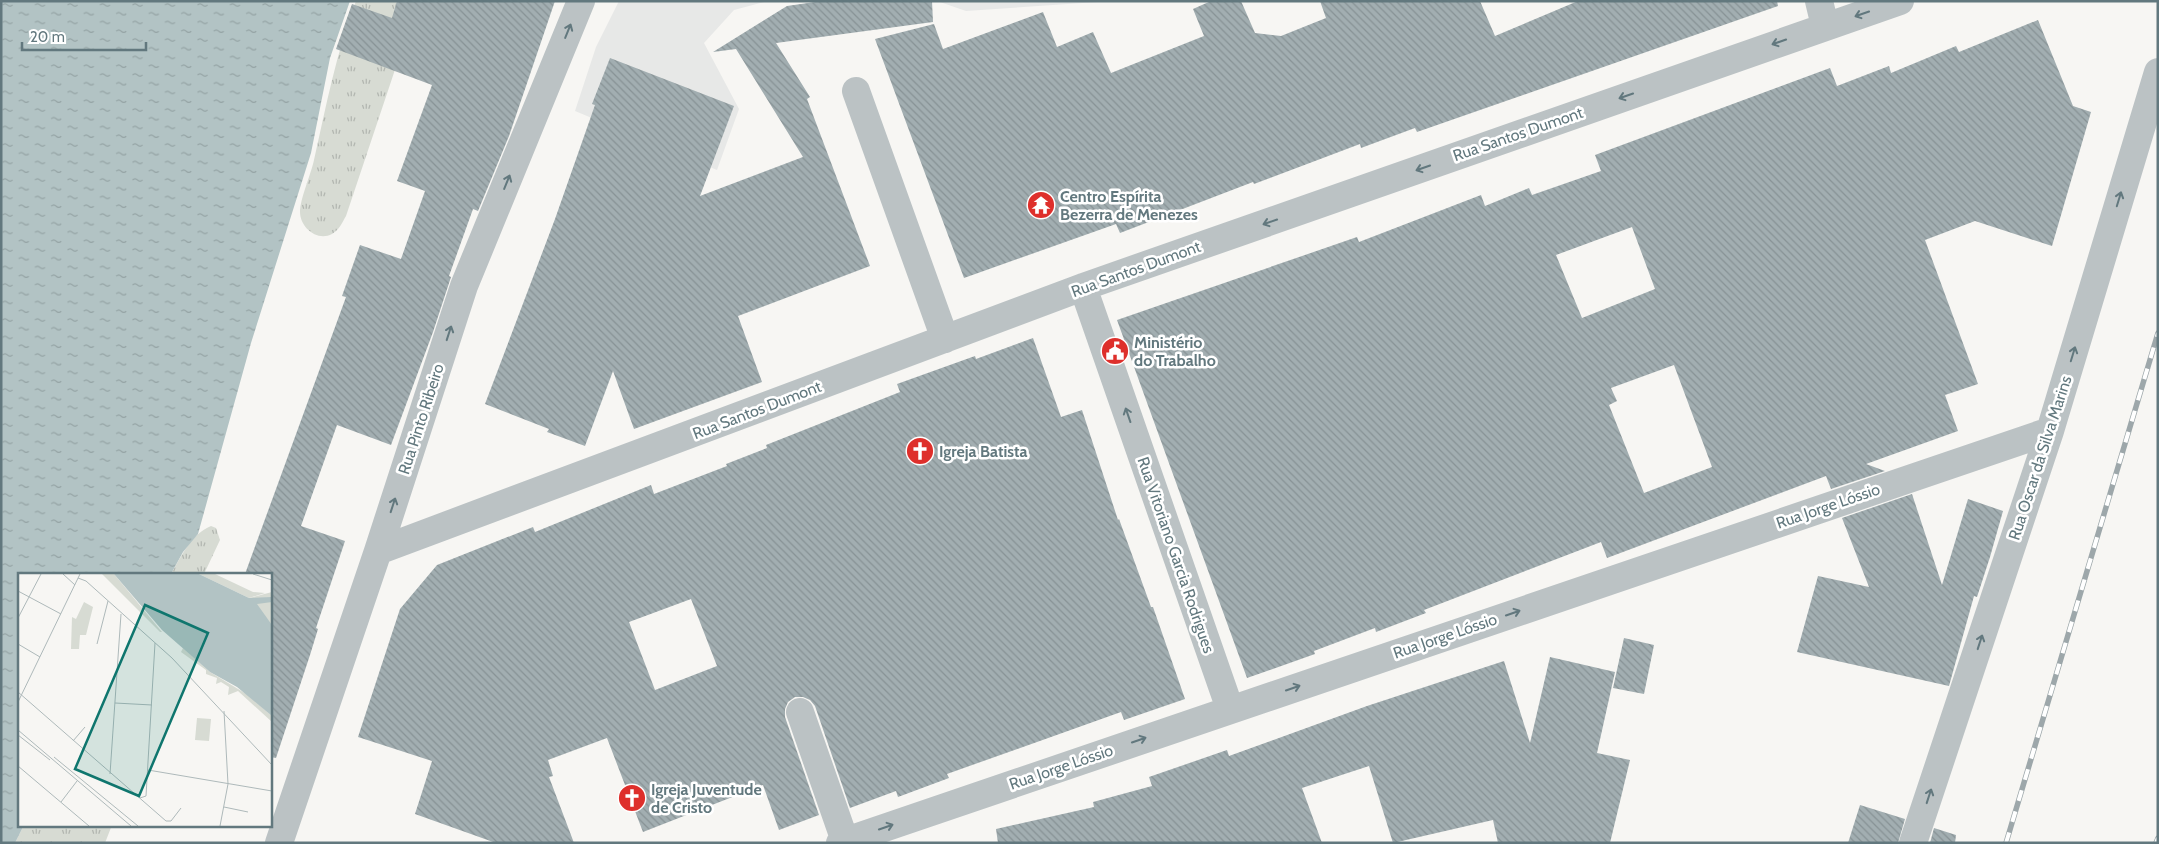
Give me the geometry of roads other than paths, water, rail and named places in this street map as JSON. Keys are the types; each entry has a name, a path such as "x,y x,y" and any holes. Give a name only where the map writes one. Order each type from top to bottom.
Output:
{"street":[{"name":"Rua Pinto Ribeiro","path":"278,843 378,551 464,286 581,1"},
{"name":"Rua Santos Dumont","path":"378,551 1822,14 1900,1"},
{"name":"Rua Oscar da Silva Marins","path":"1913,843 2050,431 2158,72"},
{"path":"856,91 945,339"},
{"name":"Rua Vitoriano Garcia Rodrigues","path":"1083,288 1230,709"},
{"name":"Rua Jorge Lóssio","path":"842,842 2050,431"},
{"path":"800,712 842,842"}],"water":[{"path":"1,1 350,1 330,58 311,153 251,343 198,534 183,552 172,573 18,573 18,826 24,826 15,843 1,843"}],"railway":[{"path":"2006,843 2158,333"},
{"path":"2156,843 2158,838"}],"place":[{"name":"Centro Espírita Bezerra de Menezes","path":"1041,205"},
{"name":"Ministério do Trabalho","path":"1115,351"},
{"name":"Igreja Batista","path":"920,451"},
{"name":"Igreja Juventude de Cristo","path":"632,798"}]}
